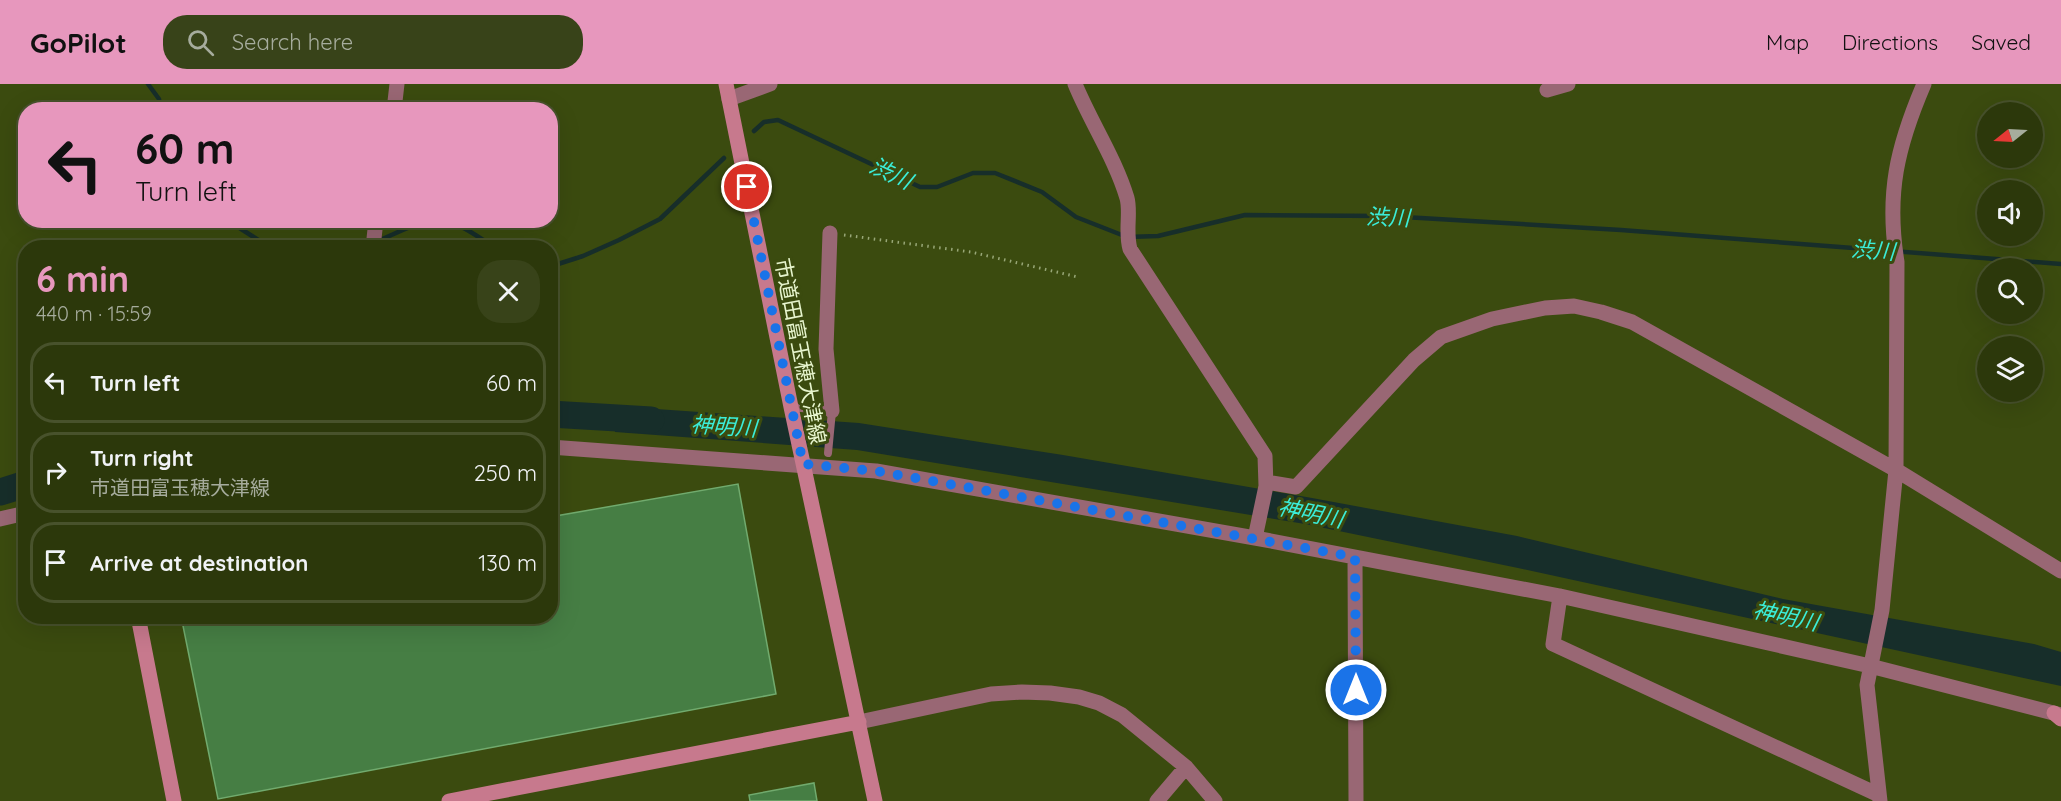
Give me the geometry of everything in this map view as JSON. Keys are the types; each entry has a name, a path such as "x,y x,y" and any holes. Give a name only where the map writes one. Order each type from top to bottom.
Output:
{"street":[{"path":"395,102 397,84"},
{"path":"728,91 770,84"},
{"path":"1075,84 1087,113 1112,158 1128,201 1127,237 1130,249 1265,456 1266,484 1256,533"},
{"path":"1547,90 1568,84"},
{"path":"1879,798 1867,685 1881,610 1896,471 1897,262 1893,239 1892,206 1898,157 1908,120 1924,84"},
{"name":"市道田富玉穂大津線","path":"728,91 791,409 875,801"},
{"path":"830,233 826,349 832,414"},
{"path":"1266,484 1296,487 1414,360 1441,337 1492,319 1545,308 1574,306 1632,322 1896,471 2061,571"},
{"path":"558,447 828,460 876,471 1256,533 1355,557 1560,596 1871,661 2058,716"},
{"path":"0,519 18,515"},
{"path":"1355,557 1356,801"},
{"path":"1560,596 1553,644 1879,798"},
{"path":"140,624 174,801"},
{"path":"448,801 859,722 991,694 1022,692 1050,693 1100,703 1114,711 1186,767 1215,801"},
{"path":"1157,801 1186,767"}],"lane":[{"path":"791,409 832,414 828,460"}],"path":[{"path":"830,233 971,252 1078,277"}],"water":[{"path":"613,406 859,423 1063,455 1517,536 1783,599 2034,644 2061,652 2061,686 1305,524 857,450 615,432"}],"building":[{"path":"738,484 776,694 218,799 183,624 558,624 558,516"},
{"path":"814,783 817,801 750,801 749,795"}],"waterway":[{"name":"渋川","path":"148,84 159,102"},
{"name":"渋川","path":"754,131 764,122 778,120 920,187 937,187 973,173 995,173 1042,192 1076,217 1127,237 1158,236 1245,215 1387,216 1621,230 2061,264"},
{"name":"渋川","path":"558,264 583,256 660,219 724,158"},
{"name":"渋川","path":"240,228 258,240"},
{"name":"渋川","path":"379,240 407,228"},
{"name":"渋川","path":"464,228 483,240"},
{"name":"神明川","path":"558,414 651,420"},
{"name":"神明川","path":"0,492 18,486"}],"route":[{"path":"747,187 803,464 876,471 1355,557 1356,690"}]}
